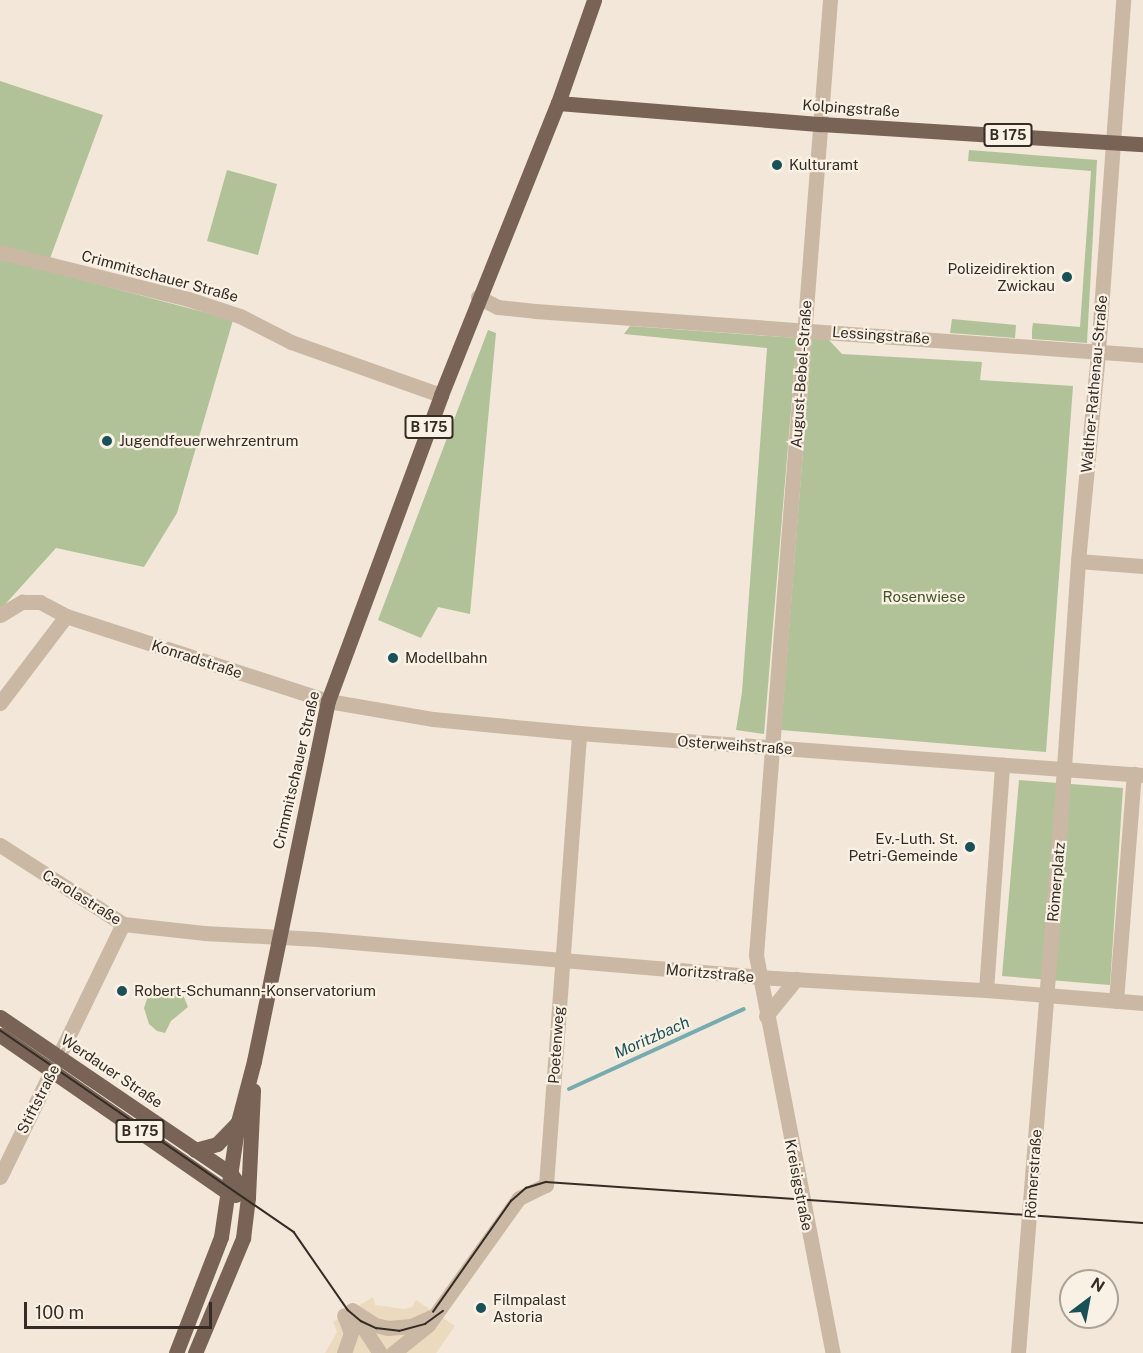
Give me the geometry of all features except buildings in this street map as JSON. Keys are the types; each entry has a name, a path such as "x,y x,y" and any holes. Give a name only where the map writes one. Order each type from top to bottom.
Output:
{"main road":[{"name":"Crimmitschauer Straße","path":"176,1353 221,1237 238,1122 254,1061 328,701 478,297 558,103 594,0"},
{"name":"Kolpingstraße","path":"558,103 821,124 1143,144"},
{"name":"Werdauer Straße","path":"0,1017 56,1064 228,1193 248,1197"},
{"name":"Werdauer Straße","path":"0,1035 56,1064 195,1149 231,1174 248,1197"},
{"name":"Crimmitschauer Straße","path":"195,1353 243,1238 248,1197 254,1061"},
{"name":"Crimmitschauer Straße","path":"195,1149 217,1144 238,1122"}],"street":[{"name":"August-Bebel-Straße","path":"773,747 830,0"},
{"name":"Walther-Rathenau-Straße","path":"1064,769 1078,561 1098,352 1123,0"},
{"name":"Crimmitschauer Straße","path":"0,252 188,299 240,316 291,342 441,395"},
{"name":"Lessingstraße","path":"478,297 498,307 1143,356"},
{"path":"1078,561 1143,566"},
{"name":"Konradstraße","path":"0,615 22,602 40,602 66,616 328,701"},
{"path":"0,703 66,616"},
{"name":"Osterweihstraße","path":"328,701 433,719 579,733 1138,775"},
{"name":"Poetenweg","path":"436,1313 513,1204 528,1192 546,1185 579,733"},
{"name":"Kreisigstraße","path":"773,747 770,756 756,955 758,977 833,1353"},
{"path":"986,990 1002,765"},
{"name":"Römerplatz","path":"1047,995 1064,769"},
{"path":"1116,1001 1138,775"},
{"name":"Carolastraße","path":"0,845 123,924 204,933 278,936"},
{"name":"Stiftstraße","path":"0,1177 123,924"},
{"name":"Moritzstraße","path":"278,936 758,977 986,990 1143,1003"},
{"path":"766,1016 796,979"},
{"name":"Römerstraße","path":"1018,1353 1047,995"},
{"path":"359,1305 387,1322 404,1322 436,1313"},
{"path":"380,1353 352,1310 375,1325 388,1328 411,1326 436,1313"},
{"path":"393,1353 417,1337 436,1313"},
{"path":"406,1353 420,1343 436,1313"},
{"path":"344,1315 351,1333 344,1353"}],"green space":[{"path":"0,81 103,115 49,261 0,248"},
{"path":"969,150 1097,160 1087,343 1032,339 1032,330 1033,323 1080,327 1091,171 968,161"},
{"path":"227,170 277,184 258,255 207,241"},
{"name":"Jugendfeuerwehrzentrum","path":"0,258 233,320 177,513 144,567 56,548 0,610"},
{"path":"952,319 1016,325 1015,338 950,333"},
{"path":"630,326 797,338 764,734 736,730 742,692 767,348 624,334"},
{"path":"488,330 496,333 470,614 438,607 421,638 378,620"},
{"name":"Rosenwiese","path":"812,337 827,338 842,354 982,362 980,380 1073,386 1046,752 781,730"},
{"path":"1019,780 1123,788 1110,985 1002,976"},
{"path":"164,988 173,989 184,997 188,1007 171,1021 165,1033 157,1031 149,1024 144,1008 149,993"}],"shaded area":[{"path":"373,1297 375,1305 404,1309 412,1307 416,1300 455,1326 436,1353 325,1353 337,1332 333,1322"}],"waterway":[{"name":"Moritzbach","path":"569,1089 744,1009"}],"tram line":[{"path":"0,1030 294,1232 348,1310 361,1321 376,1328 399,1331 425,1324 443,1311"},
{"path":"433,1312 511,1201 526,1188 546,1182 1143,1223"}],"place":[{"name":"Kulturamt","path":"777,165"},
{"name":"Polizeidirektion Zwickau","path":"1067,277"},
{"name":"Jugendfeuerwehrzentrum","path":"107,441"},
{"name":"Modellbahn","path":"393,658"},
{"name":"Ev.-Luth. St. Petri-Gemeinde","path":"970,847"},
{"name":"Robert-Schumann-Konservatorium","path":"122,991"},
{"name":"Filmpalast Astoria","path":"481,1308"}]}
